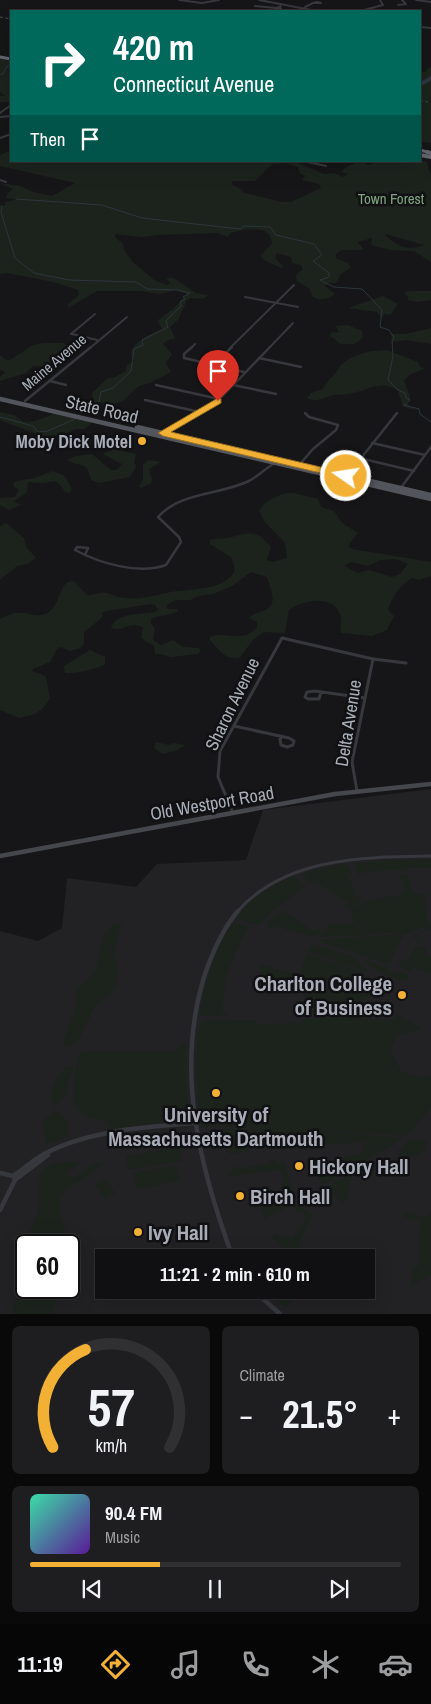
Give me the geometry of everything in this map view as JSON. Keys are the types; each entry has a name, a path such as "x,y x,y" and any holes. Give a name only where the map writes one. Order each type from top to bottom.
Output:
{"main road":[{"name":"State Road","path":"0,397 25,401 161,435"},
{"name":"State Road","path":"0,397 244,454 300,465 431,497"},
{"name":"State Road","path":"244,454 275,463 345,477"},
{"name":"Old Westport Road","path":"0,856 357,791 431,784"}],"street":[{"path":"179,0 202,3 218,0"},
{"path":"259,0 314,10"},
{"path":"364,10 382,5 380,0"},
{"path":"398,5 406,4 402,0"},
{"path":"416,0 431,2"},
{"path":"304,7 312,3"},
{"path":"255,6 282,8 280,7 282,5"},
{"path":"308,162 326,166"},
{"path":"0,180 6,182"},
{"path":"213,364 294,285"},
{"path":"245,297 298,308"},
{"path":"95,314 71,334 98,340"},
{"name":"Maine Avenue","path":"25,401 127,317"},
{"path":"161,435 219,399 293,323"},
{"path":"196,344 184,354 184,357 245,372"},
{"path":"258,358 301,367"},
{"path":"49,381 66,385"},
{"path":"156,385 219,399"},
{"path":"232,385 276,394"},
{"path":"145,400 200,412"},
{"path":"300,465 313,449 336,430 338,425 309,417 305,413"},
{"path":"345,477 397,413"},
{"path":"372,443 425,455"},
{"path":"399,490 431,446"},
{"path":"360,458 414,471"},
{"path":"259,459 265,465 262,471"},
{"path":"85,555 134,569 159,568 167,564 181,542 158,517 160,513 174,504 247,482 275,463"},
{"name":"Sharon Avenue","path":"233,813 218,777 220,751 275,647 283,638 373,659"},
{"path":"373,659 406,663"},
{"name":"Delta Avenue","path":"357,791 352,775 352,762 373,659"},
{"path":"321,692 319,699 314,700 306,697 307,692 321,692 365,698"},
{"path":"234,726 282,737"},
{"path":"230,1249 208,1189 195,1122 191,1063 192,1032 197,1002 215,947 238,909 265,887 286,876 308,868 374,858 431,856"},
{"path":"0,1210 14,1178 55,1150 95,1136 125,1129 195,1122"},
{"path":"0,1173 14,1178"},
{"path":"263,1299 280,1314"}],"shaded area":[{"name":"University of Massachusetts Dartmouth","path":"431,789 431,1314 0,1314 0,931 38,941 62,928 67,878 136,887 157,864 246,860 263,810"}],"green space":[{"path":"0,58 10,61 10,102 0,102 0,96 5,96 0,92"},
{"path":"431,67 431,102 421,100 421,73 427,71 426,69"},
{"name":"Town Forest","path":"421,100 431,103 431,143 422,143 423,147 421,146"},
{"path":"10,150 10,162 295,162 324,174 334,173 343,177 348,174 341,172 356,162 365,162 365,164 369,165 374,162 421,162 421,160 427,162 431,177 431,262 414,251 390,250 371,245 372,238 358,242 364,250 342,250 336,254 336,258 348,263 351,267 340,275 336,283 329,283 325,286 335,294 330,298 321,299 312,296 310,289 297,281 296,275 303,269 301,265 292,263 291,257 277,253 275,258 284,267 281,268 262,259 261,256 272,243 267,233 262,230 255,229 230,233 228,237 217,233 142,237 115,234 115,237 123,244 124,250 133,262 154,280 167,285 170,283 166,278 174,278 196,293 208,295 203,299 191,298 187,300 178,320 170,327 175,338 163,344 172,354 166,363 171,372 150,383 139,386 123,401 109,406 100,402 94,402 92,393 108,378 113,378 126,371 127,365 134,361 131,356 135,346 145,337 162,329 157,321 174,308 187,294 176,290 160,294 141,291 97,291 68,308 68,304 79,295 78,290 53,282 7,273 0,274 0,205 4,206 6,202 18,199 6,198 13,189 0,183 20,186 33,192 52,196 75,183 0,166 0,155","holes":["286,163 298,167 300,173 305,176 302,180 319,184 321,188 291,202 283,202 241,192 243,190 232,185 232,181 255,181 272,164","385,235 424,245 413,248 403,247"]},
{"path":"431,291 431,300 418,302 408,300 404,292"},
{"path":"383,296 398,304 390,315 384,314 382,318 377,312 348,308"},
{"path":"348,325 362,331 363,338 354,344 341,344 330,336 332,332 339,333 336,326"},
{"path":"431,328 431,344 407,340 392,342 391,334 405,334"},
{"path":"63,343 71,348 71,354 66,360 56,361 49,367 33,366 26,373 0,381 0,377 5,372 0,370 0,355 6,360 10,360 33,345"},
{"path":"387,350 418,362 420,367 426,368 411,374 404,380 410,397 410,400 405,402 415,410 403,407 398,391 387,386 376,386 351,394 333,395 317,400 307,398 311,393 323,389 346,361 363,353"},
{"path":"0,412 14,415 24,422 35,421 54,414 93,422 84,429 75,429 68,433 47,438 0,420"},
{"path":"115,449 136,454 134,462 136,467 130,477 99,483 91,480 85,467 67,460 76,456 92,454 111,470 117,470 122,464 103,454"},
{"path":"148,460 161,462 149,469 151,483 141,488 139,487 143,479 143,465"},
{"path":"53,471 65,476 72,489 70,493 65,492 57,482 28,482 27,492 14,501 21,505 9,510 0,505 0,498 15,497 19,489 14,487 13,484 16,481 35,478"},
{"path":"289,493 318,499 321,507 334,511 342,523 358,533 348,546 352,549 431,562 431,576 419,580 412,578 394,596 388,610 394,616 387,630 372,636 341,633 341,617 336,608 324,601 309,602 289,610 285,633 264,632 254,639 239,658 226,656 210,640 210,637 216,635 239,636 251,632 257,627 257,622 249,618 268,608 273,601 267,577 251,572 232,586 213,594 198,596 190,600 175,600 167,605 167,609 177,609 178,611 151,619 155,629 153,640 161,645 173,640 183,647 198,648 201,650 198,654 171,657 155,654 154,646 141,638 143,627 134,625 120,629 111,628 118,619 123,617 155,612 158,610 155,605 106,611 102,613 103,617 84,632 84,643 81,648 70,651 61,647 57,649 50,662 33,669 32,671 46,677 50,699 42,709 35,714 19,718 0,710 0,619 16,613 42,615 49,612 56,603 65,584 74,581 87,595 106,593 131,598 143,598 171,592 206,588 224,582 235,570 232,558 210,544 212,539 256,534 271,547 267,560 273,562 287,558 285,543 265,522 259,511 270,500 279,495","holes":["396,559 408,564 400,574 392,577 369,570 358,573 344,566 351,562 368,566 381,560"]},
{"path":"6,523 24,538 26,547 36,558 27,564 17,566 0,580 0,526"},
{"path":"90,650 105,657 105,664 85,671 65,673 64,666"},
{"path":"156,742 169,745 174,743 185,745 178,750 163,754 154,748"},
{"path":"431,859 431,868 407,868 407,871 399,871 397,869 360,873 359,876 354,864 374,861"},
{"path":"343,864 348,865 352,874 348,875 356,897 360,897 362,900 349,909 344,906 348,903 314,881 311,883 301,875 310,871"},
{"path":"408,874 411,891 415,891 416,894 425,894 427,919 431,930 421,927 419,930 372,934 353,922 350,911 356,906 374,899 403,895 402,891 406,890 400,875"},
{"path":"293,876 305,886 270,913 260,924 237,919 245,906 252,900 269,888"},
{"path":"282,910 314,931 317,929 321,931 316,937 273,926 267,927 270,920"},
{"path":"115,923 122,924 113,954 118,966 116,988 94,1008 80,1038 73,1046 65,1047 63,1043 77,1004 76,989 86,982 96,970 103,938"},
{"path":"234,923 251,927 246,930 226,976 222,1012 227,1013 226,1016 201,1016 199,1015 207,980 222,940"},
{"path":"331,923 353,924 371,935 319,937"},
{"path":"407,931 417,935 422,942 417,943 418,939 414,938 412,934 404,934 390,962 386,964 316,940 387,935"},
{"path":"312,944 352,956 368,970 367,972 308,952"},
{"path":"416,945 427,948 425,953 431,956 431,973 413,968 411,972 402,969 398,965 400,961 408,960"},
{"path":"307,954 365,973 359,991 371,994 358,1007 320,1009 299,989 298,980 258,980 261,965 299,975"},
{"path":"363,960 389,968 388,971 397,974 399,971 408,975 407,981 378,972"},
{"path":"363,1006 380,1008 369,1008 366,1012 308,1014 313,1010 347,1009"},
{"path":"395,1014 422,1029 397,1036 390,1051 401,1071 421,1078 431,1075 431,1107 407,1136 291,1128 403,1138 365,1161 362,1149 365,1144 364,1142 297,1147 293,1144 275,1143 252,1146 248,1147 248,1151 230,1154 222,1129 272,1128 211,1127 208,1123 209,1128 200,1126 196,1072 198,1031 205,1031 198,1030 200,1024 205,1021 255,1020 256,1024 302,1023 302,1019 372,1016 372,1020 380,1018 381,1020 394,1020"},
{"path":"186,1041 185,1067 189,1116 187,1119 110,1130 109,1122 86,1116 75,1105 73,1097 74,1080 79,1055 83,1051 175,1051"},
{"path":"67,1065 72,1067 73,1070 67,1084 68,1092 56,1106 51,1096 52,1090 56,1079"},
{"path":"57,1110 69,1123 68,1134 62,1139 46,1144 42,1122"},
{"path":"409,1139 427,1142 425,1151 416,1156 399,1156 397,1153"},
{"path":"179,1147 182,1161 128,1170 126,1156"},
{"path":"361,1153 364,1161 353,1168 317,1164"},
{"path":"271,1159 278,1163 284,1162 293,1192 280,1189 283,1180 281,1169 229,1176 235,1165 237,1169 270,1163"},
{"path":"79,1161 78,1165 66,1172 67,1176 75,1177 96,1163 102,1164 92,1173 69,1187 60,1198 61,1219 67,1234 29,1234 38,1212 39,1181 42,1171 53,1163"},
{"path":"176,1165 180,1181 137,1189 133,1173"},
{"path":"313,1167 351,1169 322,1186 313,1169"},
{"path":"353,1172 344,1203 322,1190"},
{"path":"107,1179 115,1194 104,1199 95,1184"},
{"path":"256,1187 293,1193 295,1202 265,1219 251,1188"},
{"path":"297,1205 312,1214 297,1249 285,1249 271,1236 277,1234 282,1239 287,1236 292,1238 308,1216 299,1211 297,1213 294,1206"},
{"path":"402,1208 405,1212 414,1213 416,1216 428,1216 431,1213 431,1276 411,1286 413,1267 418,1267 420,1220 406,1218"},
{"path":"16,1299 55,1299 54,1314 12,1314"},
{"path":"276,1299 291,1299 291,1305 284,1307"}],"waterway":[{"path":"0,74 3,74 7,66 10,65"},
{"path":"421,82 431,78"},
{"path":"16,199 102,205 142,218 240,229 244,226 270,227 276,235 314,244 322,255 313,261 329,273 329,277 320,280 334,287 362,289 382,310 380,327 389,330 394,337 392,341 393,356 388,380 398,390 405,393 406,398 410,400 404,405 419,409 420,414 431,422"},
{"path":"2,206 1,212 15,258 34,273 69,280 136,282 147,289 177,290 190,293 183,297 185,299 180,302 181,306 166,321 168,327 142,340 143,345 134,349 131,371 113,388 101,392 98,406 82,411"},
{"path":"0,417 33,426 38,432 48,431 75,419"}],"railway":[{"path":"0,17 10,19"},
{"path":"421,100 431,103"}],"place":[{"name":"Moby Dick Motel","path":"142,441"},
{"name":"Charlton College of Business","path":"402,995"},
{"name":"University of Massachusetts Dartmouth","path":"216,1093"},
{"name":"Hickory Hall","path":"299,1166"},
{"name":"Birch Hall","path":"240,1196"},
{"name":"Ivy Hall","path":"138,1232"}],"route":[{"path":"218,401 163,433 346,476"}]}
